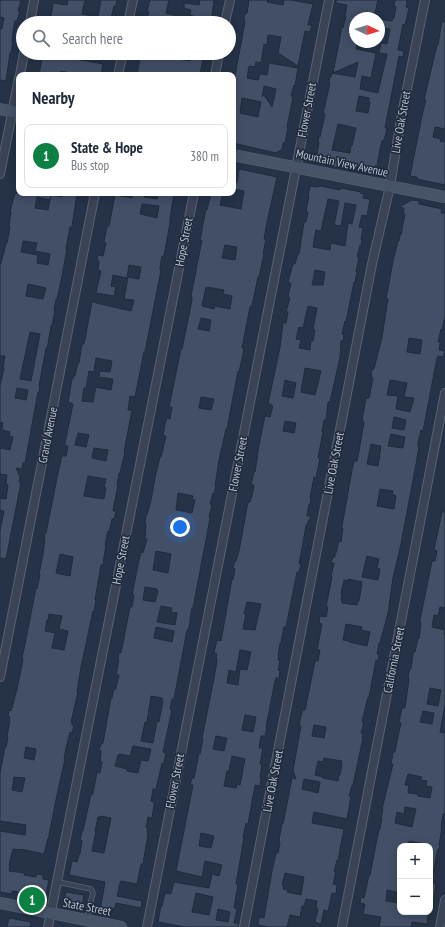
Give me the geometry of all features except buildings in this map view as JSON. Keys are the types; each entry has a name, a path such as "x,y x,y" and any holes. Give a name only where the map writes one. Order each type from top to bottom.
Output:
{"street":[{"path":"31,16 34,0"},
{"path":"130,16 133,0"},
{"path":"227,16 230,0"},
{"name":"Flower Street","path":"147,927 328,0"},
{"name":"Live Oak Street","path":"244,927 372,264 390,186 401,119 425,0"},
{"path":"20,72 22,60"},
{"path":"119,72 121,60"},
{"path":"216,72 218,60"},
{"path":"0,109 16,112 0,174"},
{"name":"Mountain View Avenue","path":"236,155 445,197"},
{"name":"Grand Avenue","path":"0,677 94,196"},
{"name":"Hope Street","path":"48,927 193,196"},
{"name":"California Street","path":"342,927 445,393"},
{"path":"440,927 445,900"},
{"name":"State Street","path":"0,903 121,927"}],"lane":[{"path":"58,882 91,889 93,893 86,920"}],"place":[{"name":"State & Hope","path":"32,900"}]}
